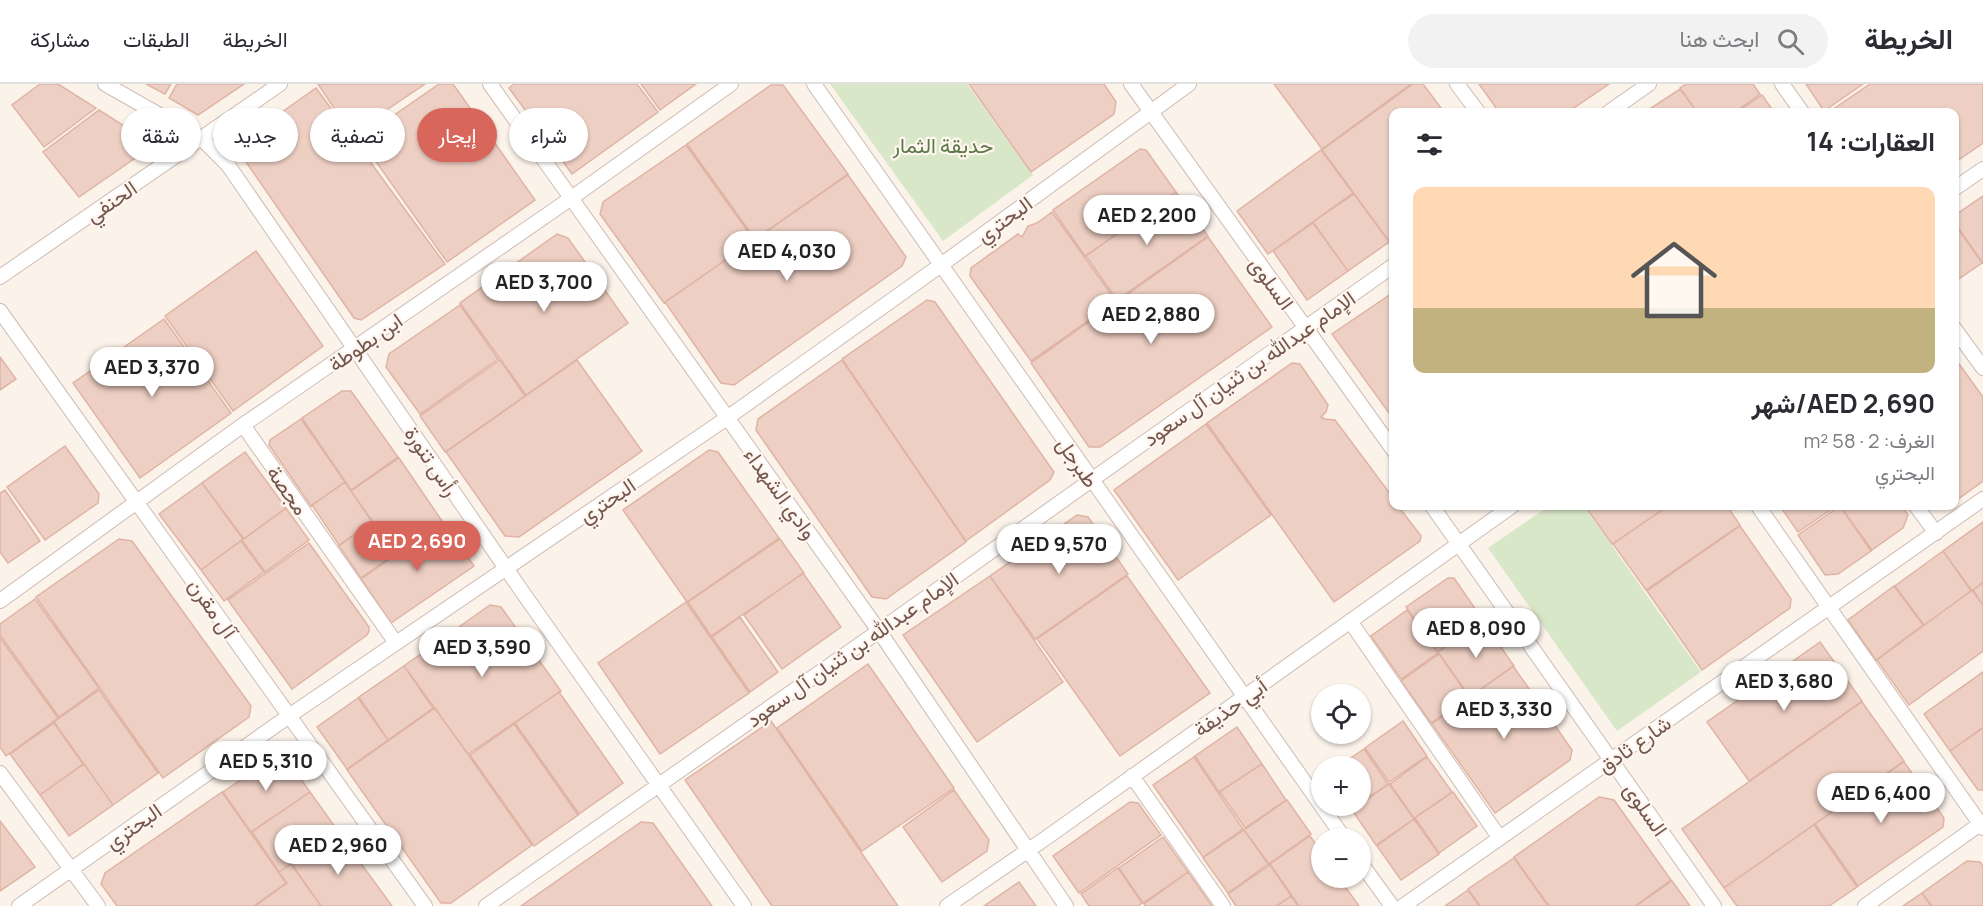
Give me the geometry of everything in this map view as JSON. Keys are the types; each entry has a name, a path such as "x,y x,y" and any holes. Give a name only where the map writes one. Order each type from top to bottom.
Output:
{"street":[{"name":"رأس تنورة","path":"105,84 202,139 228,165 506,568 744,906"},
{"name":"الحنفي","path":"0,277 280,84"},
{"name":"وادي الشهداء","path":"490,84 879,631 1066,906"},
{"name":"ابن بطوطة","path":"0,601 243,425 732,84"},
{"name":"طبرجل","path":"813,84 1337,828"},
{"name":"السلوى","path":"1131,84 1389,444"},
{"name":"البحتري","path":"19,906 289,716 727,418 1189,84"},
{"path":"1457,84 1475,108"},
{"path":"1615,108 1649,84"},
{"path":"1782,84 1799,108"},
{"path":"1959,186 1983,169"},
{"name":"الإمام عبدالله بن ثنيان آل سعود","path":"486,906 879,631 1389,269"},
{"name":"آل مقرن","path":"0,311 424,906"},
{"path":"1959,335 1983,368"},
{"name":"مجصة","path":"243,425 396,643"},
{"name":"شارع ثادق","path":"1403,906 1983,499"},
{"name":"السلوى","path":"1435,510 1714,906"},
{"name":"أبي حذيفة","path":"947,906 1028,851 1506,510"},
{"path":"1761,510 1982,825 1864,906"},
{"path":"1919,510 1936,533"},
{"path":"1350,621 1499,837"},
{"path":"0,773 98,906"},
{"path":"1132,776 1223,906"},
{"path":"1371,877 1392,906"}],"green space":[{"name":"حديقة الثمار","path":"830,84 967,84 1033,175 943,241"},
{"path":"1543,510 1587,510 1701,672 1617,731 1488,548"}],"building":[{"path":"40,84 58,84 96,108 44,147 12,105"},
{"path":"146,84 171,84 165,94"},
{"path":"177,84 244,84 201,113 201,108 186,108 169,98"},
{"path":"318,84 425,84 389,108 334,108"},
{"path":"439,84 453,84 470,108 417,108 417,162 497,162 497,146 535,200 447,262 376,162 405,162 405,108"},
{"path":"514,84 637,84 658,112 572,174 563,162 588,162 588,108 524,108 509,88"},
{"path":"641,84 696,84 660,110"},
{"path":"969,84 1104,84 1116,102 1114,114 1031,172"},
{"path":"1274,84 1411,84 1322,149"},
{"path":"1413,84 1423,84 1441,108 1389,108 1389,241 1322,150"},
{"path":"1479,84 1609,84 1574,108 1496,108"},
{"path":"1686,84 1753,84 1760,94 1741,108 1694,108 1680,88"},
{"path":"1806,84 1863,84 1828,108 1822,108"},
{"path":"1870,84 1983,84 1983,143 1959,160 1959,108 1835,108"},
{"path":"771,85 783,85 848,174 755,239 687,144"},
{"path":"316,88 331,108 310,108 310,162 370,162 445,264 361,320 354,318 246,162 298,162 298,108 288,108"},
{"path":"1680,89 1694,108 1651,108"},
{"path":"1762,95 1771,108 1743,108"},
{"path":"99,110 121,124 121,162 130,162 79,197 43,152"},
{"path":"686,145 754,240 664,303 600,214 603,202"},
{"path":"1140,149 1146,150 1176,192 1085,256 1053,210"},
{"path":"1321,150 1353,193 1268,254 1237,211"},
{"path":"848,175 906,257 902,266 734,385 721,383 665,302"},
{"path":"1176,192 1208,236 1117,300 1086,256"},
{"path":"1354,194 1389,242 1348,271 1313,222"},
{"path":"1983,196 1983,263 1959,229 1959,213"},
{"path":"1052,212 1116,301 1031,361 970,276 971,268 1018,234 1022,237 1028,226 1037,223"},
{"path":"1313,223 1348,271 1307,300 1273,251"},
{"path":"1959,230 1982,263 1959,279"},
{"path":"557,234 568,238 628,323 526,395 460,303"},
{"path":"1208,237 1272,327 1100,447 1089,447 1031,363"},
{"path":"256,251 323,346 233,411 165,316"},
{"path":"1389,295 1389,413 1332,334"},
{"path":"927,300 935,302 1054,472 1050,480 966,541 842,359"},
{"path":"460,305 498,359 420,414 386,367 389,354"},
{"path":"164,319 231,413 140,478 73,383"},
{"path":"0,357 16,379 0,390"},
{"path":"500,360 525,396 445,452 420,416"},
{"path":"577,360 642,451 519,537 505,536 446,452"},
{"path":"842,360 966,542 886,599 872,597 756,430 758,419"},
{"path":"1292,363 1300,364 1328,405 1321,417 1335,420 1389,492 1389,510 1401,510 1421,536 1420,541 1334,602 1207,423"},
{"path":"1959,364 1983,397 1983,481 1959,498"},
{"path":"342,391 351,391 398,457 351,490 302,418"},
{"path":"301,419 345,482 311,506 269,445 270,440"},
{"path":"1206,424 1271,515 1178,580 1114,490"},
{"path":"65,446 99,494 98,503 45,540 7,487"},
{"path":"709,450 718,452 779,538 687,602 623,510"},
{"path":"245,452 286,508 244,539 202,483"},
{"path":"399,458 442,521 390,558 368,526 373,522 351,491"},
{"path":"345,482 372,522 339,545 312,505"},
{"path":"202,483 243,539 201,570 159,514"},
{"path":"5,490 40,541 8,563 0,552 0,493"},
{"path":"286,508 309,540 265,572 242,540"},
{"path":"1588,510 1662,510 1612,544"},
{"path":"1662,510 1730,510 1740,525 1646,590 1613,544"},
{"path":"1783,510 1830,510 1798,532"},
{"path":"1834,510 1843,510 1871,551 1838,574 1825,575 1798,535"},
{"path":"1843,510 1905,510 1908,515 1903,528 1872,550"},
{"path":"1077,515 1088,517 1128,574 1035,639 990,576"},
{"path":"443,522 474,566 391,623 361,579"},
{"path":"1983,522 1983,582 1972,591 1943,551"},
{"path":"367,526 389,558 361,578 339,546"},
{"path":"1740,526 1791,599 1790,608 1702,670 1647,591"},
{"path":"119,539 132,541 251,706 249,717 163,778 36,597"},
{"path":"780,539 804,573 711,636 688,602"},
{"path":"241,541 264,572 224,601 201,570"},
{"path":"309,543 369,627 369,631 367,635 292,689 228,600"},
{"path":"1943,551 1971,591 1924,625 1895,586"},
{"path":"803,573 841,627 782,669 744,615"},
{"path":"990,576 1063,682 977,742 903,635"},
{"path":"1127,576 1210,693 1120,756 1037,639"},
{"path":"1448,578 1454,578 1483,620 1437,652 1406,607"},
{"path":"1983,583 1983,605 1973,590"},
{"path":"1894,586 1923,625 1876,660 1848,620"},
{"path":"1972,590 1983,605 1983,651 1909,705 1877,660"},
{"path":"35,599 99,688 59,717 0,635 0,624"},
{"path":"686,602 749,693 660,754 598,663"},
{"path":"490,605 501,607 561,691 468,754 404,666"},
{"path":"1407,610 1438,653 1401,679 1371,636"},
{"path":"740,617 778,672 750,692 712,637"},
{"path":"1483,621 1514,666 1470,697 1438,652"},
{"path":"0,638 58,718 6,756 0,747"},
{"path":"1820,642 1862,701 1749,781 1707,722"},
{"path":"1439,654 1469,697 1431,723 1401,681"},
{"path":"868,664 954,788 862,851 777,728"},
{"path":"404,666 433,708 388,740 359,697"},
{"path":"1513,666 1572,750 1570,760 1495,813 1432,724"},
{"path":"1983,672 1983,727 1950,751 1924,714"},
{"path":"99,690 158,773 113,805 54,722"},
{"path":"559,692 623,783 579,814 515,723"},
{"path":"358,698 388,740 347,769 317,727"},
{"path":"1862,702 1904,761 1724,888 1682,829"},
{"path":"435,708 532,845 451,903 441,903 347,770"},
{"path":"771,721 898,906 772,906 685,780"},
{"path":"1403,721 1427,756 1389,782 1365,748"},
{"path":"54,723 83,764 40,795 10,754"},
{"path":"514,724 578,815 534,846 470,755"},
{"path":"1237,727 1262,764 1219,792 1195,756"},
{"path":"1983,728 1983,790 1978,790 1950,751"},
{"path":"1364,749 1369,756 1354,756"},
{"path":"282,752 310,792 251,832 223,792"},
{"path":"1194,757 1243,829 1203,857 1153,785"},
{"path":"1427,757 1452,792 1414,818 1390,784"},
{"path":"1371,759 1388,784 1371,796"},
{"path":"1904,762 1944,818 1943,827 1858,886 1815,824"},
{"path":"84,764 113,805 69,836 40,795"},
{"path":"1262,764 1286,800 1245,828 1220,792"},
{"path":"1389,784 1414,819 1376,845 1371,838 1371,828 1364,828 1356,816 1371,816 1371,797"},
{"path":"954,790 989,840 987,851 942,882 903,827"},
{"path":"222,792 286,883 254,906 117,906 101,884 105,873"},
{"path":"310,792 338,831 279,872 252,832"},
{"path":"1453,792 1477,826 1439,853 1415,818"},
{"path":"1599,797 1614,800 1671,880 1635,906 1549,906 1514,857"},
{"path":"1287,800 1311,834 1269,864 1244,830"},
{"path":"1130,802 1138,803 1161,835 1079,893 1053,856"},
{"path":"1414,819 1439,854 1401,880 1377,846"},
{"path":"0,821 35,867 0,891"},
{"path":"641,822 653,823 712,906 521,906"},
{"path":"1814,825 1857,887 1829,906 1737,906 1724,888"},
{"path":"1244,830 1268,864 1228,893 1203,858"},
{"path":"338,832 392,906 321,906 291,863"},
{"path":"1310,836 1311,888 1346,888 1359,906 1299,906 1270,864"},
{"path":"1163,837 1188,872 1143,903 1119,868"},
{"path":"1514,858 1548,906 1480,906 1468,889"},
{"path":"1967,861 1980,862 1983,866 1983,906 1932,906 1922,893"},
{"path":"291,864 321,906 255,906 287,883 279,872"},
{"path":"1270,865 1291,896 1276,906 1236,906 1228,894"},
{"path":"1118,868 1142,903 1138,906 1089,906 1081,894"},
{"path":"1188,872 1212,906 1145,906 1144,904"},
{"path":"1672,881 1690,906 1636,906"},
{"path":"1019,882 1036,906 984,906"},
{"path":"1468,890 1479,906 1445,906"},
{"path":"1922,893 1931,906 1903,906"},
{"path":"1291,896 1298,906 1277,906"}]}
